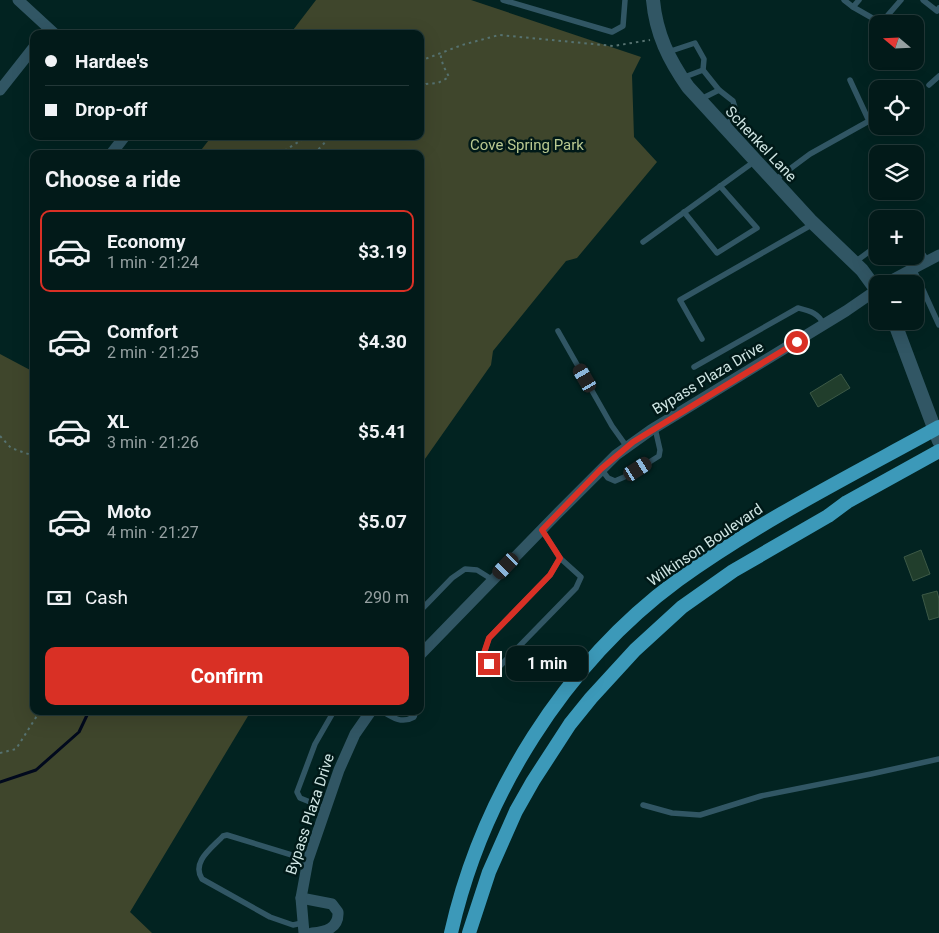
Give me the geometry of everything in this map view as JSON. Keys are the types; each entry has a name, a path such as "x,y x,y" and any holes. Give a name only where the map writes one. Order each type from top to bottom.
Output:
{"highway":[{"name":"Wilkinson Boulevard","path":"451,933 468,872 480,838 513,770 532,738 554,707 576,679 624,626 676,582 732,544 789,509 938,433"},
{"path":"468,933 492,864 516,811 533,781 576,718 607,679 635,650 682,607 733,571 828,516 847,502 939,451"}],"street":[{"path":"18,0 48,30"},
{"name":"Schenkel Lane","path":"653,0 660,39 681,78 698,100 814,224 869,277"},
{"path":"0,90 30,53"},
{"path":"114,150 122,140"},
{"name":"Bypass Plaza Drive","path":"901,275 939,255"},
{"name":"Bypass Plaza Drive","path":"424,652 601,469 627,447 824,325 869,295"},
{"path":"898,330 938,433"},
{"name":"Bypass Plaza Drive","path":"303,928 301,898 308,860 346,752 369,715"},
{"path":"301,898 332,904 338,912 338,922 334,927 323,932 312,933"}],"lane":[{"path":"503,0 612,32 623,26 625,0"},
{"path":"844,0 881,23 901,0"},
{"path":"853,7 859,0"},
{"path":"923,0 936,10 939,8"},
{"path":"668,52 695,43 704,59 703,70 719,90 733,101 737,114 723,128"},
{"path":"681,78 703,70"},
{"path":"929,85 939,76"},
{"path":"773,181 810,154 870,121 850,80"},
{"path":"698,100 719,90"},
{"path":"643,242 755,161"},
{"path":"684,212 717,253 757,228 720,186"},
{"path":"702,339 680,300 814,224"},
{"path":"855,262 869,251"},
{"path":"924,256 927,260"},
{"path":"913,268 939,325"},
{"path":"694,367 798,308 812,312 820,318 824,325"},
{"path":"558,331 612,426 627,447"},
{"path":"601,469 608,478 615,481 629,475 659,456 660,450 655,428"},
{"path":"542,530 560,558 581,577 576,588 499,667 489,664 483,656 489,638 550,575 560,558"},
{"path":"424,607 464,568 477,570 493,580"},
{"path":"325,808 300,798 297,792 315,744 332,715"},
{"path":"388,715 394,719 407,721 415,715"},
{"path":"642,804 672,813 700,815 761,796 939,759"},
{"path":"303,928 270,917 202,879 198,873 198,863 223,836 227,835 308,860"}],"path":[{"path":"424,59 462,45 499,35 613,46 660,39"},
{"path":"424,85 438,83 449,77 440,53"},
{"path":"285,150 302,140"},
{"path":"318,150 327,140"},
{"path":"0,436 11,448 30,455"},
{"path":"0,753 16,748 37,715"}],"green space":[{"name":"Cove Spring Park","path":"316,0 471,0 641,57 632,75 634,137 657,162 577,258 566,261 493,351 491,365 424,460 424,150 201,150 209,140 424,140 424,30 293,30"},
{"path":"0,354 30,370 30,715 249,715 130,912 152,933 0,933"}],"building":[{"path":"841,374 850,388 818,407 810,393"},
{"path":"921,550 930,574 913,581 904,557"},
{"path":"937,591 939,617 929,620 922,595"}],"waterway":[{"path":"0,782 36,770 79,732 87,715"}],"route":[{"path":"489,664 483,656 489,638 550,575 560,558 542,530 601,469 633,442 797,342"}]}
